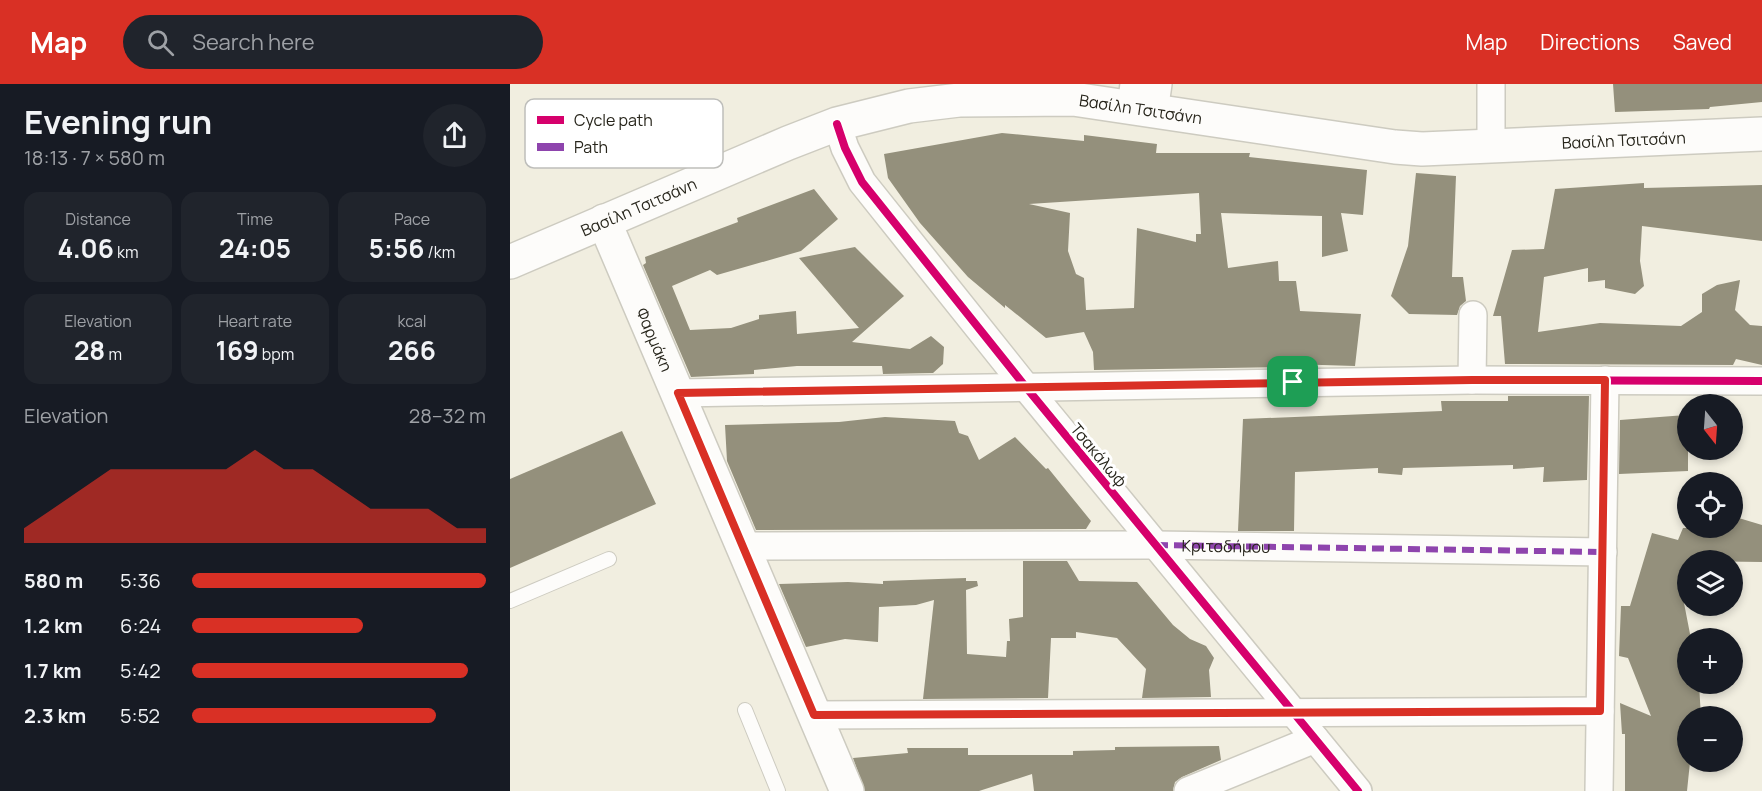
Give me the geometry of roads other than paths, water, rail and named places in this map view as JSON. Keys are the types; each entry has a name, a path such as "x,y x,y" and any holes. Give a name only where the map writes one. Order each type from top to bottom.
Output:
{"main road":[{"name":"Βασίλη Τσιτσάνη","path":"510,262 837,124 909,106 1046,91 1073,99 1144,97 1395,147 1491,146 1762,134"},
{"name":"Φαρμάκη","path":"604,221 847,791"}],"street":[{"path":"1491,84 1491,146"},
{"name":"Τσακάλωφ","path":"837,124 844,148 862,182 1025,386 1358,791"},
{"path":"1472,380 1473,315"},
{"path":"678,393 1472,380 1762,381"},
{"path":"1599,791 1605,380"},
{"name":"Κριτοδήμου","path":"742,546 1156,545 1603,552"},
{"path":"814,715 1600,711"},
{"path":"1188,791 1315,739"}],"lane":[{"path":"510,601 609,559"},
{"path":"745,710 778,791"}]}
